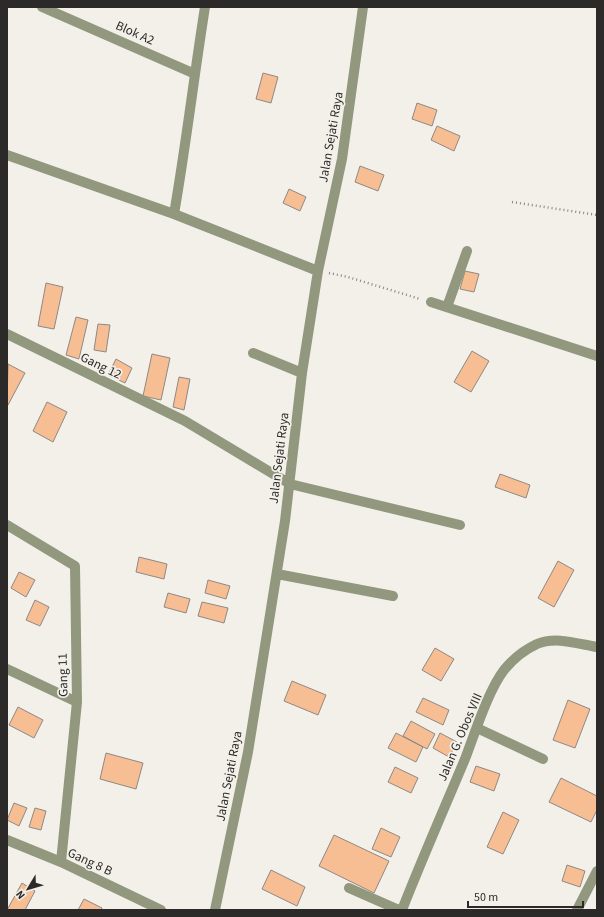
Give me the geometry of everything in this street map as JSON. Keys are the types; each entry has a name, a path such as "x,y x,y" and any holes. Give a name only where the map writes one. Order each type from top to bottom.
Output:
{"street":[{"name":"Blok A2","path":"42,7 195,74"},
{"path":"174,214 205,7"},
{"name":"Jalan Sejati Raya","path":"215,910 248,752 290,484 302,373 318,271 342,159 363,7"},
{"path":"7,155 174,214 318,271"},
{"path":"447,307 467,251"},
{"path":"431,302 597,356"},
{"name":"Gang 12","path":"7,334 185,421 290,484 460,525"},
{"path":"253,353 302,373"},
{"name":"Gang 11","path":"7,525 75,566 77,702 61,862"},
{"path":"277,574 393,596"},
{"name":"Jalan G. Obos VIII","path":"400,910 498,680 510,662 538,644 548,641 559,640 597,647"},
{"path":"7,669 77,702"},
{"path":"477,728 543,759"},
{"name":"Gang 8 B","path":"7,840 61,862 161,910"},
{"path":"577,910 597,871"},
{"path":"349,888 400,910"}],"path":[{"path":"512,202 597,215"},
{"path":"318,271 348,277 431,302"}],"building":[{"path":"263,73 278,77 271,103 256,99"},
{"path":"417,103 437,110 432,126 412,119"},
{"path":"437,126 460,136 454,151 431,140"},
{"path":"360,166 384,175 378,191 355,182"},
{"path":"289,189 306,197 300,211 283,203"},
{"path":"465,271 479,274 474,292 460,289"},
{"path":"46,283 63,287 54,329 38,326"},
{"path":"76,317 88,320 79,359 66,355"},
{"path":"98,324 110,325 106,352 94,350"},
{"path":"472,351 489,361 471,392 454,382"},
{"path":"152,354 170,358 161,400 143,396"},
{"path":"116,359 132,368 125,383 108,375"},
{"path":"8,364 25,373 8,405 7,404"},
{"path":"179,377 190,379 184,410 173,407"},
{"path":"47,402 67,412 53,442 33,431"},
{"path":"500,474 530,485 526,498 495,487"},
{"path":"139,557 167,564 164,579 136,572"},
{"path":"558,561 574,570 554,607 538,598"},
{"path":"19,572 35,580 26,597 11,588"},
{"path":"208,580 230,586 226,599 205,593"},
{"path":"168,593 190,599 186,613 164,607"},
{"path":"35,600 49,607 40,626 26,620"},
{"path":"202,602 228,608 224,623 198,616"},
{"path":"435,648 454,659 441,681 422,670"},
{"path":"292,681 326,695 318,715 284,701"},
{"path":"423,698 449,710 443,725 416,712"},
{"path":"568,700 590,709 575,748 553,740"},
{"path":"18,707 43,720 34,738 9,725"},
{"path":"411,721 435,734 427,749 403,736"},
{"path":"396,733 423,747 416,762 388,748"},
{"path":"440,733 457,742 449,757 433,748"},
{"path":"106,753 143,763 136,789 100,779"},
{"path":"476,766 500,774 494,791 470,782"},
{"path":"395,767 418,778 411,793 388,782"},
{"path":"561,778 597,796 597,810 591,822 549,802"},
{"path":"14,803 27,808 19,826 7,820"},
{"path":"35,808 46,811 41,830 29,827"},
{"path":"503,812 519,820 503,854 487,847"},
{"path":"381,828 400,837 391,857 372,849"},
{"path":"334,835 389,861 374,893 319,866"},
{"path":"567,865 585,871 580,887 562,881"},
{"path":"271,870 305,887 297,906 262,889"},
{"path":"22,883 35,891 25,910 7,910"},
{"path":"84,899 102,908 101,910 78,910"}]}
